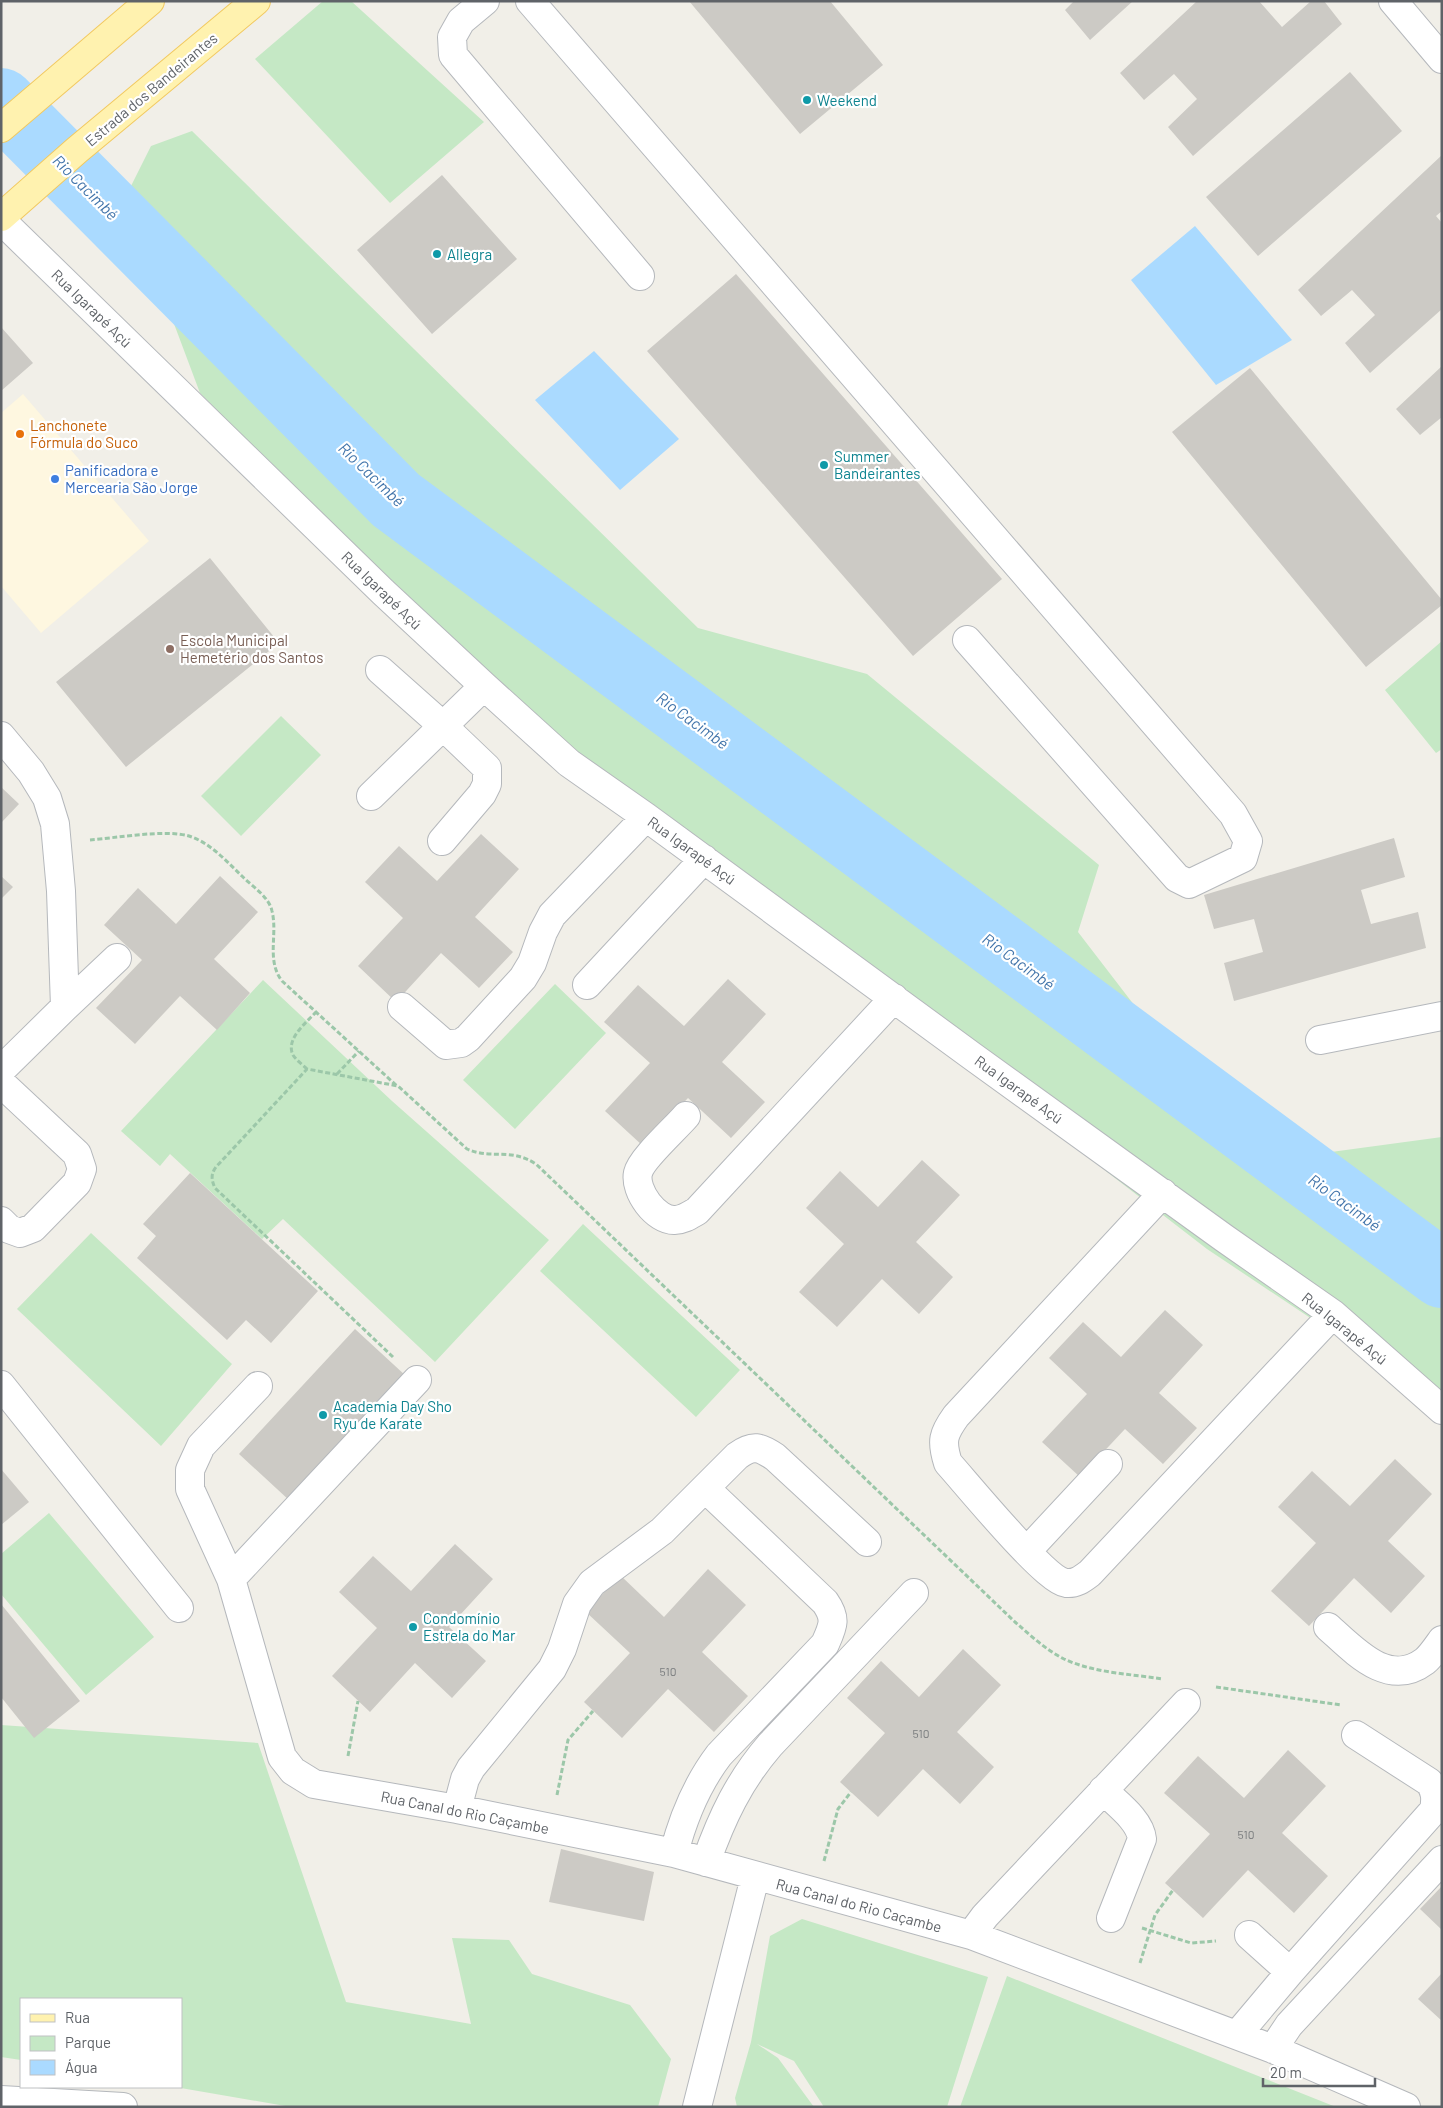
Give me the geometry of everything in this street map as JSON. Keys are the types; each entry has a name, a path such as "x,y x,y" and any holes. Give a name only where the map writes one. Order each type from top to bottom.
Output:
{"main road":[{"path":"1,128 150,1"},
{"name":"Estrada dos Bandeirantes","path":"1,218 78,150 256,1"}],"street":[{"path":"485,1 461,21 452,37 454,54 640,276"},
{"path":"530,1 1233,814 1248,840 1243,858 1189,884 1177,878 968,640"},
{"path":"1393,1 1442,59"},
{"name":"Rua Igarapé Açú","path":"1,218 383,592 569,763 1333,1314 1442,1410"},
{"path":"380,670 487,768 487,784 482,794 442,841"},
{"path":"371,796 484,686"},
{"path":"1,736 31,772 47,798 55,824 61,891 65,1007"},
{"path":"402,1007 446,1045 461,1043 523,978 532,963 543,932 552,916 646,817"},
{"path":"587,985 704,859"},
{"path":"1,1070 117,958"},
{"path":"686,1116 644,1162 638,1172 637,1183 642,1195 656,1211 673,1220 685,1218 697,1211 894,998"},
{"path":"1320,1040 1442,1016"},
{"path":"1,1083 77,1154 82,1169 77,1183 33,1228 20,1234 9,1229 1,1221"},
{"path":"1163,1193 963,1409 946,1430 943,1447 948,1463 1027,1551 1053,1577 1065,1583 1077,1582 1090,1573 1333,1314"},
{"path":"258,1386 201,1446 190,1470 190,1489 231,1579 417,1380"},
{"path":"1,1385 179,1608"},
{"path":"457,1809 465,1779 471,1768 552,1669 562,1648 577,1604 592,1583 662,1531 737,1456 748,1448 762,1448 776,1457 867,1542"},
{"path":"1027,1551 1108,1464"},
{"path":"674,1853 681,1827 707,1770 825,1644 832,1627 833,1613 824,1602 705,1488"},
{"name":"Rua Canal do Rio Caçambe","path":"231,1579 282,1757 293,1771 314,1784 457,1809 674,1853 755,1877 971,1935 1273,2049 1406,2107"},
{"path":"706,1862 733,1797 750,1768 914,1593"},
{"path":"1328,1627 1366,1660 1387,1670 1406,1672 1426,1661 1442,1640"},
{"path":"971,1935 985,1916 1186,1703"},
{"path":"1237,2035 1290,1972 1434,1810 1436,1802 1434,1789 1429,1782 1356,1735"},
{"path":"1103,1790 1141,1830 1142,1839 1110,1918"},
{"path":"1273,2049 1289,2025 1442,1860"},
{"path":"697,2107 755,1877"},
{"path":"1249,1935 1290,1972"},
{"path":"1,2100 124,2107"}],"path":[{"path":"57,843 160,834 189,836 212,848 269,902 273,915 274,964 276,973 282,981 467,1149 477,1154 514,1154 524,1156 536,1164 1042,1646 1064,1659 1088,1668 1166,1680"},
{"path":"316,1012 293,1038 291,1044 293,1054 307,1069 398,1086"},
{"path":"337,1074 359,1051"},
{"path":"307,1069 216,1167 212,1172 212,1180 215,1188 417,1380"},
{"path":"1215,1687 1350,1707"},
{"path":"348,1755 358,1700"},
{"path":"556,1799 568,1740 594,1711"},
{"path":"825,1858 838,1809 851,1792"},
{"path":"1141,1958 1156,1915 1173,1890"},
{"path":"1110,1918 1191,1943 1203,1943 1249,1935"}],"shaded area":[{"path":"23,394 149,541 41,633 1,586 1,413"}],"green space":[{"path":"323,1 351,1 484,122 390,203 255,59"},
{"path":"192,131 698,628 867,674 1099,865 1078,932 1181,1066 1442,1255 1442,1406 1207,1249 532,729 200,393 126,196 151,146"},
{"path":"1442,641 1442,749 1436,753 1385,690"},
{"path":"281,716 321,755 241,836 201,796"},
{"path":"263,980 392,1101 549,1240 435,1362 283,1219 262,1239 170,1154 160,1166 121,1131"},
{"path":"555,984 606,1033 515,1129 463,1080"},
{"path":"1442,1137 1442,1237 1331,1152"},
{"path":"583,1224 740,1370 696,1417 540,1271"},
{"path":"91,1233 232,1364 161,1446 17,1309"},
{"path":"49,1513 154,1637 86,1695 1,1594 1,1554"},
{"path":"1,1725 258,1743 346,2002 471,2024 452,1938 509,1940 532,1974 630,2005 671,2059 658,2107 291,2107 181,2088 182,1998 20,1998 20,2060 1,2057"},
{"path":"802,1919 988,1977 947,2107 824,2107 794,2061 757,2044 778,2058 814,2107 737,2107 735,2098 751,2042 770,1936"},
{"path":"1007,1976 1336,2107 960,2107"}],"water":[{"path":"1195,226 1292,340 1216,385 1131,280"},
{"path":"594,351 679,439 620,490 535,400"}],"building":[{"name":"Weekend","path":"689,1 830,1 883,65 800,134"},
{"path":"1074,1 1133,1 1090,40 1065,10"},
{"path":"1197,1 1259,1 1282,27 1311,1 1324,1 1342,24 1193,156 1168,127 1197,99 1174,74 1144,100 1120,73"},
{"path":"1350,72 1402,131 1258,256 1206,197"},
{"path":"1442,155 1442,211 1436,216 1442,223 1442,309 1370,373 1345,343 1375,315 1352,290 1321,316 1298,290"},
{"name":"Allegra","path":"442,175 517,259 432,334 357,250"},
{"name":"Summer Bandeirantes","path":"736,274 1002,579 913,656 647,351"},
{"path":"1,327 33,363 1,391"},
{"path":"1442,366 1442,417 1420,435 1396,409"},
{"path":"1250,368 1442,600 1442,605 1366,667 1172,432"},
{"name":"Escola Municipal Hemetério dos Santos","path":"210,558 279,643 126,767 56,682"},
{"path":"1,787 19,804 1,823"},
{"path":"481,834 519,869 475,917 513,952 479,988 441,953 396,1002 358,966 403,918 365,882 399,846 437,881"},
{"path":"1394,838 1405,877 1361,890 1371,924 1418,912 1426,948 1234,1001 1224,963 1263,952 1254,919 1214,929 1204,895"},
{"path":"1,876 13,887 1,899"},
{"path":"220,876 258,912 214,959 250,993 217,1030 180,996 135,1044 96,1008 142,960 104,925 138,888 176,924"},
{"path":"728,979 766,1014 722,1062 765,1102 731,1138 688,1098 643,1146 605,1111 650,1063 604,1022 638,985 684,1026"},
{"path":"922,1160 960,1195 916,1242 953,1277 919,1314 882,1279 837,1327 799,1292 844,1244 806,1208 840,1171 878,1207"},
{"path":"190,1173 318,1291 271,1343 246,1320 227,1340 137,1258 156,1236 143,1224"},
{"path":"1165,1310 1203,1345 1159,1393 1197,1428 1163,1464 1125,1429 1080,1477 1042,1442 1087,1394 1049,1358 1083,1322 1121,1357"},
{"name":"Academia Day Sho Ryu de Karate","path":"355,1329 406,1376 290,1501 239,1454"},
{"path":"1395,1459 1432,1494 1388,1541 1425,1576 1391,1613 1354,1578 1309,1626 1271,1591 1316,1543 1278,1507 1312,1471 1350,1506"},
{"path":"1,1469 29,1502 1,1525"},
{"name":"Condomínio Estrela do Mar","path":"455,1544 493,1579 449,1627 486,1661 452,1698 415,1663 370,1712 332,1676 377,1628 339,1592 373,1556 411,1591"},
{"path":"708,1569 746,1605 702,1652 748,1696 714,1732 668,1689 622,1738 584,1702 630,1653 586,1612 620,1575 664,1617"},
{"path":"1,1604 80,1701 34,1738 1,1697"},
{"path":"963,1649 1001,1685 957,1732 994,1767 960,1804 923,1769 878,1817 840,1782 885,1733 847,1698 881,1661 919,1697"},
{"path":"1288,1750 1326,1786 1282,1833 1328,1876 1294,1913 1248,1870 1203,1918 1165,1883 1210,1834 1164,1793 1198,1756 1244,1798"},
{"path":"561,1849 654,1872 644,1921 549,1902"},
{"path":"1442,1886 1442,1930 1420,1909"},
{"path":"1442,1973 1442,2021 1418,1999"}],"waterway":[{"name":"Rio Cacimbé","path":"1,102 396,500 1442,1274"}],"place":[{"name":"Weekend","path":"807,100"},
{"name":"Allegra","path":"437,254"},
{"name":"Lanchonete Fórmula do Suco","path":"20,434"},
{"name":"Summer Bandeirantes","path":"824,465"},
{"name":"Panificadora e Mercearia São Jorge","path":"55,479"},
{"name":"Escola Municipal Hemetério dos Santos","path":"170,649"},
{"name":"Academia Day Sho Ryu de Karate","path":"323,1415"},
{"name":"Condomínio Estrela do Mar","path":"413,1627"}]}
